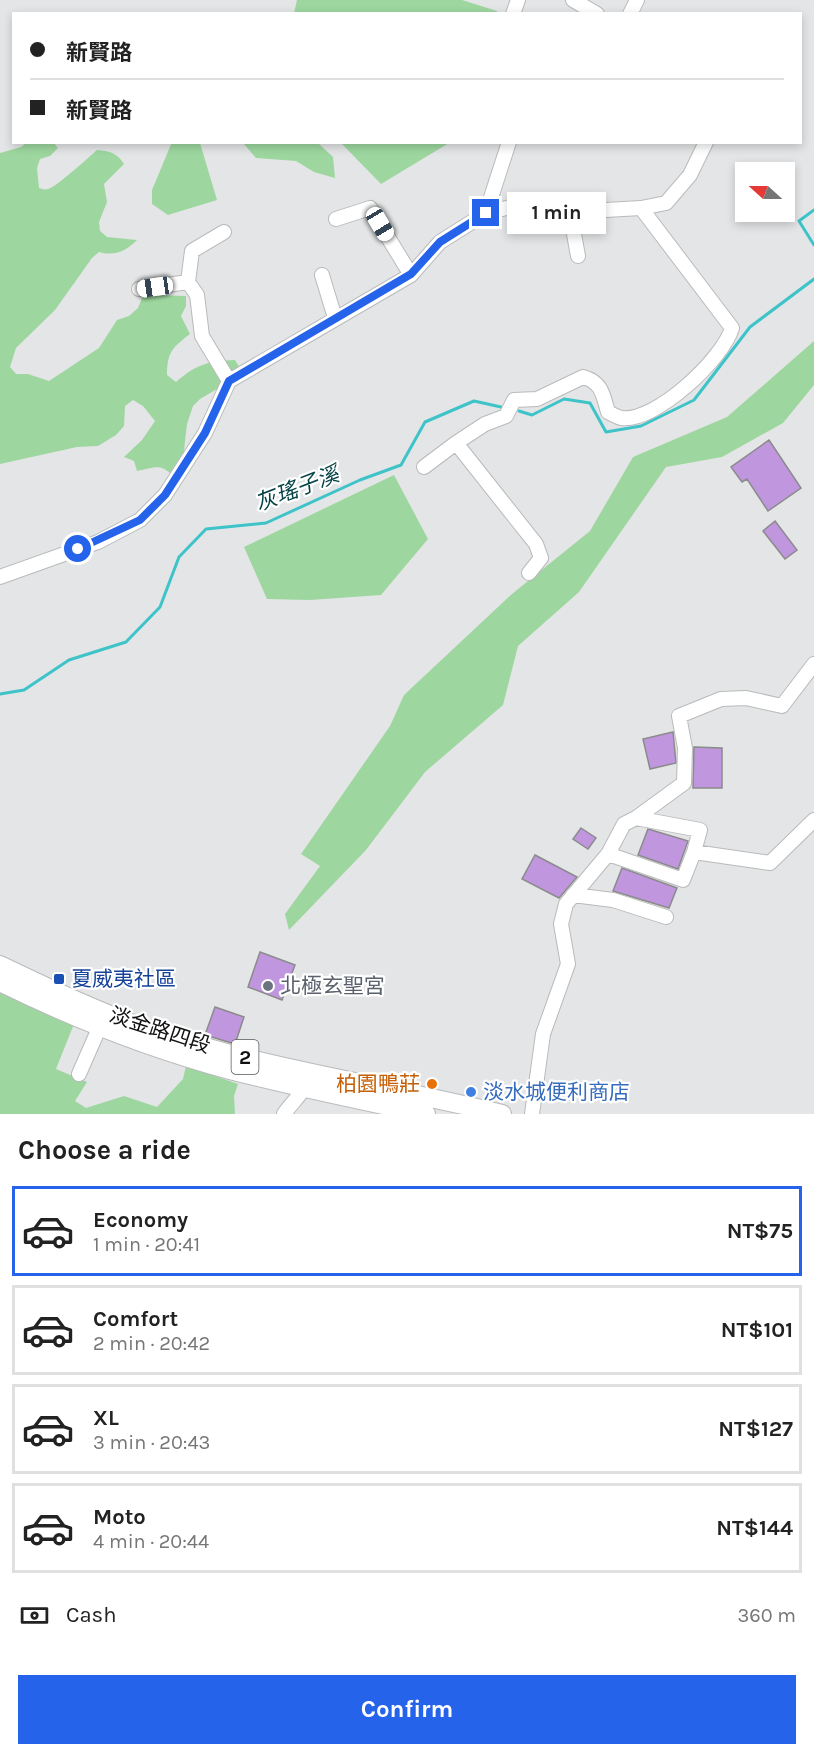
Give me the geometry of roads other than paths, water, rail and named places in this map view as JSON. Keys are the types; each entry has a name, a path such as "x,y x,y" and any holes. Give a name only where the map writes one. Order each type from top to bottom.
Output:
{"main road":[{"name":"淡金路四段","path":"0,965 103,1012 149,1029 307,1081 426,1114"},
{"name":"淡金路四段","path":"0,981 54,1008 100,1026 228,1070 502,1114"}],"street":[{"path":"573,0 594,12"},
{"path":"486,213 508,144"},
{"path":"0,577 98,542 140,520 165,495 205,433 229,381 411,274 440,242 486,213 535,201 570,212 641,208 666,203 690,175 705,144"},
{"path":"336,219 370,208 411,274"},
{"path":"424,466 485,424 506,417 514,400 537,399 583,377 592,380 602,388 608,412 620,418 638,416 669,400 694,379 729,338 732,328 641,208"},
{"path":"570,212 578,256"},
{"path":"224,232 192,251 188,282 197,295 202,336 229,381"},
{"path":"321,274 335,318"},
{"path":"139,290 188,282"},
{"path":"456,443 536,544 541,558 529,573"},
{"path":"532,1114 543,1034 568,964 561,924 566,904 608,854 624,824 636,818 684,783 685,748 679,717 721,699 746,698 782,706 814,664"},
{"path":"608,854 683,880 700,830 636,818"},
{"path":"694,852 770,863 814,820"},
{"path":"573,895 613,900 666,917"},
{"path":"79,1074 100,1026"},
{"path":"285,1114 307,1081"}],"waterway":[{"name":"灰瑤子溪","path":"814,210 799,221 814,245"},
{"name":"灰瑤子溪","path":"519,411 532,415 564,399 590,403 606,432 641,426 694,400 750,327 814,279"},
{"name":"灰瑤子溪","path":"0,694 24,690 69,660 126,642 160,607 179,557 206,529 266,523 360,480 401,465 425,422 474,401 501,407"}],"place":[{"name":"夏威夷社區","path":"59,979"},
{"name":"北極玄聖宮","path":"268,986"},
{"name":"柏園鴨莊","path":"432,1084"},
{"name":"淡水城便利商店","path":"471,1092"}]}
